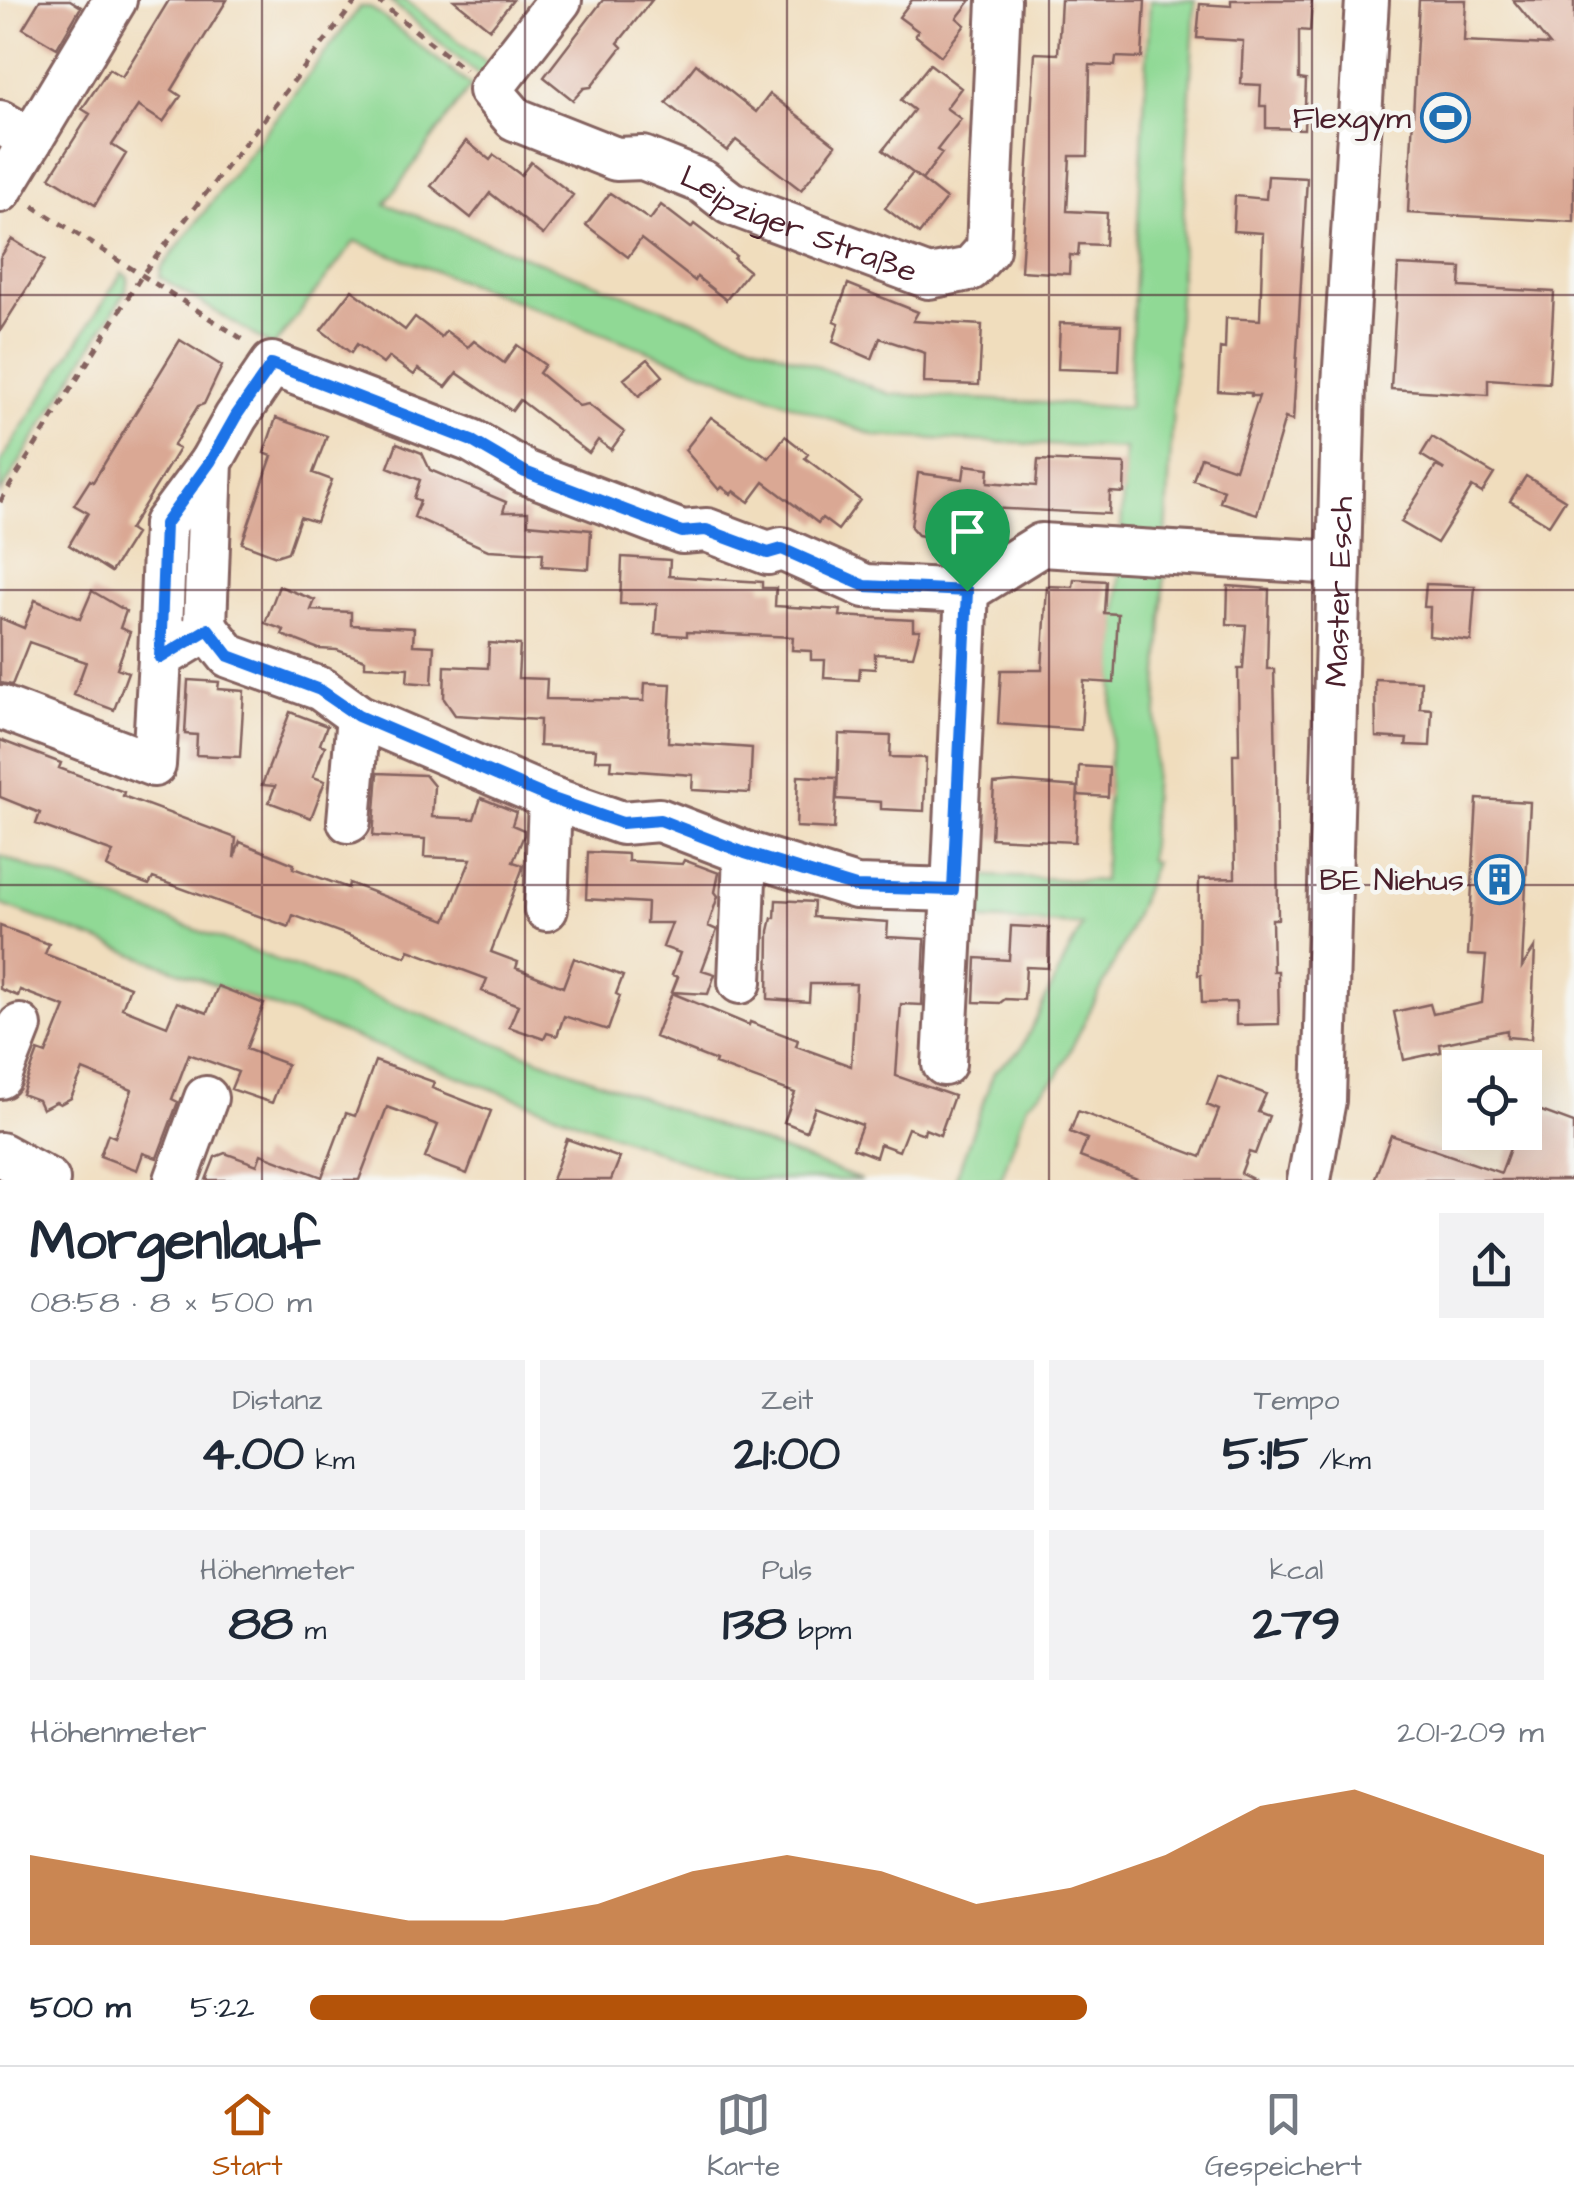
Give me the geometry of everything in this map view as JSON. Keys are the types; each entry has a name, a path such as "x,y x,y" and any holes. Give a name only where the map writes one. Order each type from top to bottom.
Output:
{"street":[{"path":"2,189 15,131 115,0"},
{"path":"490,90 560,0"},
{"name":"Leipziger Straße","path":"490,90 515,119 616,159 643,158 703,182 730,203 930,277 970,270 988,249 999,0"},
{"name":"Master Esch","path":"1309,1180 1324,1100 1344,385 1368,0"},
{"path":"0,707 154,766 165,524 272,364 472,441 525,472 682,532 706,530 768,553 782,549 865,586 967,591 1041,545 1338,563"},
{"path":"210,462 205,626 229,656 320,690 358,716 550,798 622,823 660,820 745,853 856,887 953,890"},
{"path":"944,1064 967,591"},
{"path":"160,658 208,629"},
{"path":"350,821 358,716"},
{"path":"546,909 550,798"},
{"path":"740,982 745,853"},
{"path":"0,1077 20,1026"},
{"path":"176,1180 206,1098"},
{"path":"0,1154 42,1178"}],"path":[{"path":"0,502 142,276 358,0"},
{"path":"377,0 490,90"},
{"path":"2,189 254,346 272,364"}],"green space":[{"path":"389,0 405,0 491,66 482,78"},
{"path":"1150,0 1195,0 1166,537 1121,535 1125,449 876,436 355,241 273,347 160,277 161,269 360,7 370,7 471,86 385,204 890,394 1128,408"},
{"path":"122,273 128,277 126,291 0,494 0,463"},
{"path":"1120,559 1165,562 1149,861 1155,862 1123,945 1057,1077 1027,1104 1001,1180 955,1180 994,1072 1021,1049 1082,925 964,919 967,875 1103,881"},
{"path":"0,856 861,1180 734,1180 0,904"}],"building":[{"path":"40,0 70,0 81,7 57,48 23,28"},
{"path":"169,0 227,0 172,90 181,96 163,122 138,106 112,145 126,154 95,205 50,177 90,114 82,109 109,69 122,77"},
{"path":"454,0 513,0 490,29"},
{"path":"603,0 652,0 618,43 622,47 591,87 584,88 573,100 544,77"},
{"path":"912,0 971,0 957,18 965,25 941,56 899,17"},
{"path":"1061,0 1145,0 1142,58 1116,57 1115,66 1090,65 1088,156 1070,156 1067,211 1107,213 1105,245 1079,244 1078,256 1070,255 1069,274 1021,271 1035,53 1058,54"},
{"path":"1231,0 1312,0 1310,31 1299,30 1299,79 1306,80 1304,129 1266,128 1266,106 1260,106 1261,85 1241,84 1243,41 1197,38 1200,4 1231,6"},
{"path":"1419,0 1466,0 1464,41 1550,45 1513,0 1574,0 1574,222 1408,213"},
{"path":"696,64 756,112 770,94 836,145 801,190 736,140 727,151 666,103"},
{"path":"930,64 961,88 946,108 961,119 937,150 942,153 922,180 883,150 914,110 901,100"},
{"path":"466,141 490,160 494,155 521,175 531,162 573,195 543,235 490,193 471,218 431,186"},
{"path":"913,173 946,199 919,234 885,208"},
{"path":"1268,176 1307,178 1293,421 1285,418 1257,514 1220,502 1224,490 1193,480 1201,457 1235,469 1259,396 1218,391 1226,318 1260,320 1263,233 1233,231 1235,196 1266,199"},
{"path":"610,193 650,220 661,205 691,228 694,224 749,271 726,300 641,239 628,257 586,225"},
{"path":"12,239 45,260 0,331 0,258"},
{"path":"1398,265 1461,268 1460,287 1554,292 1549,383 1488,379 1488,395 1391,389"},
{"path":"848,284 918,312 913,321 982,325 979,385 924,383 925,353 880,338 872,359 833,342 839,323 834,321"},
{"path":"352,290 405,330 415,317 441,337 446,331 468,347 474,341 504,363 517,345 545,365 539,373 579,406 588,404 624,432 611,450 598,440 589,453 520,400 512,411 457,373 446,387 418,369 414,375 389,357 383,364 357,344 351,353 321,330"},
{"path":"1060,323 1121,325 1119,371 1058,369"},
{"path":"180,340 222,366 204,404 198,406 173,446 179,449 129,530 135,534 111,572 69,545 88,513 74,505 90,480 93,482"},
{"path":"648,359 663,376 639,396 624,379"},
{"path":"711,417 769,458 785,436 808,454 805,458 860,500 838,530 822,518 818,523 764,482 749,502 734,491 731,494 722,487 719,490 685,450"},
{"path":"276,418 327,436 313,473 332,480 316,522 300,517 288,552 276,556 242,543 272,456 264,453"},
{"path":"1432,437 1494,474 1482,493 1472,487 1437,543 1401,522 1436,466 1445,470 1421,455"},
{"path":"397,443 422,453 430,470 506,502 503,512 528,512 528,524 591,530 589,569 542,566 543,553 488,550 414,517 420,501 414,498 420,480 388,467"},
{"path":"1038,460 1125,464 1124,493 1110,492 1109,514 967,507 966,518 959,517 957,536 933,533 928,537 918,535 911,527 918,473 963,479 965,465 989,468 988,482 1036,486"},
{"path":"1526,476 1565,500 1549,525 1510,501"},
{"path":"622,557 670,560 669,576 762,582 762,588 776,588 775,606 841,610 840,616 913,620 913,630 920,630 913,656 875,654 875,669 860,668 859,680 824,678 825,660 811,660 811,651 792,650 793,637 655,634 657,604 620,604"},
{"path":"1074,579 1106,581 1104,613 1118,614 1114,683 1084,681 1081,730 998,724 1001,670 1042,670 1047,586 1073,587"},
{"path":"1426,584 1475,586 1471,641 1429,636 1430,607 1424,607"},
{"path":"279,586 315,600 311,610 351,612 351,625 414,628 413,645 434,646 432,684 407,682 408,668 365,666 365,660 282,635 284,630 265,623"},
{"path":"1228,586 1269,589 1267,669 1274,669 1278,919 1272,919 1273,971 1278,971 1279,1024 1236,1025 1236,1002 1202,1003 1198,975 1199,879 1235,878 1233,754 1239,754 1238,669 1243,669 1246,625 1227,624"},
{"path":"92,591 126,611 120,628 130,632 117,668 128,672 114,710 74,695 86,662 29,642 12,685 0,683 0,618 24,628 35,600 80,619"},
{"path":"489,643 520,645 518,678 547,679 546,699 644,701 645,683 671,684 668,742 752,748 750,793 692,790 693,775 611,769 612,760 595,760 596,749 539,746 540,720 455,715 444,699 445,666 488,668"},
{"path":"1375,679 1421,681 1420,708 1432,709 1430,746 1406,745 1407,739 1376,737"},
{"path":"188,680 219,682 218,689 244,691 240,757 196,755 197,735 185,734"},
{"path":"290,712 327,726 320,744 325,746 313,777 325,781 311,818 269,802 275,786 262,785"},
{"path":"839,734 891,736 890,757 926,758 924,811 881,809 881,802 837,799"},
{"path":"0,740 61,763 59,768 124,792 123,796 236,838 234,858 240,842 294,864 293,868 348,888 349,883 446,920 471,859 424,857 425,839 373,836 378,773 425,775 434,786 432,817 474,819 481,798 516,812 512,825 524,830 524,835 513,862 523,865 491,952 518,962 516,968 563,987 574,958 623,976 608,1030 564,1016 557,1036 547,1033 544,1039 509,1027 518,1005 482,991 487,979 409,950 406,957 293,915 289,927 153,878 149,885 120,874 107,867 113,852 36,824 40,813 0,797"},
{"path":"1079,766 1109,768 1108,797 1078,795"},
{"path":"798,776 837,778 834,829 796,827"},
{"path":"994,784 1078,787 1075,842 991,838"},
{"path":"1477,799 1530,802 1522,967 1535,947 1531,1039 1507,1037 1507,1030 1440,1044 1441,1052 1404,1060 1394,1012 1430,1004 1433,1014 1482,1003 1486,956 1468,955"},
{"path":"588,852 628,854 628,861 682,864 684,860 719,873 715,892 718,896 708,926 717,930 702,970 715,974 708,994 672,992 678,977 672,975 680,953 663,947 672,923 646,923 647,903 586,899"},
{"path":"776,900 814,902 813,917 888,922 887,937 925,939 922,1005 901,1004 896,1076 954,1096 940,1135 908,1128 899,1151 880,1144 876,1157 853,1148 862,1125 815,1107 806,1131 784,1122 795,1093 655,1037 672,993 749,1025 750,1022 798,1040 796,1046 851,1066 856,984 810,984 809,1002 768,999 769,931"},
{"path":"0,926 49,944 45,954 130,987 122,1008 167,1026 177,1002 207,1013 218,986 264,1004 246,1049 287,1064 272,1103 231,1089 238,1072 189,1054 172,1099 178,1102 157,1158 143,1153 137,1170 100,1156 108,1134 115,1137 132,1090 83,1070 71,1098 60,1104 42,1109 38,1100 22,1094 38,1051 46,1054 65,1007 20,990 18,996 0,989"},
{"path":"1011,926 1049,928 1048,968 1026,967 1024,1000 974,1002 976,958 1009,960"},
{"path":"375,1061 434,1082 432,1088 491,1111 467,1174 425,1158 438,1125 387,1107 359,1180 206,1180 215,1157 225,1153 257,1165 261,1154 322,1177 346,1113 355,1116"},
{"path":"1218,1076 1266,1094 1258,1112 1269,1116 1255,1154 1249,1152 1241,1173 1255,1180 1140,1180 1080,1157 1087,1139 1070,1132 1078,1111 1201,1157 1219,1110 1207,1105"},
{"path":"1542,1111 1574,1123 1574,1169 1570,1180 1374,1180 1391,1135 1501,1173 1509,1150 1542,1150"},
{"path":"567,1139 620,1158 611,1180 552,1180"}],"place":[{"name":"Flexgym","path":"1446,117"},
{"name":"BE Niehus","path":"1499,879"}],"route":[{"path":"272,364 472,441 525,472 682,532 706,530 768,553 782,549 865,586 967,591 953,890 856,887 745,853 660,820 622,823 550,798 358,716 320,690 229,656 208,629 160,658 165,524 272,364"}]}
